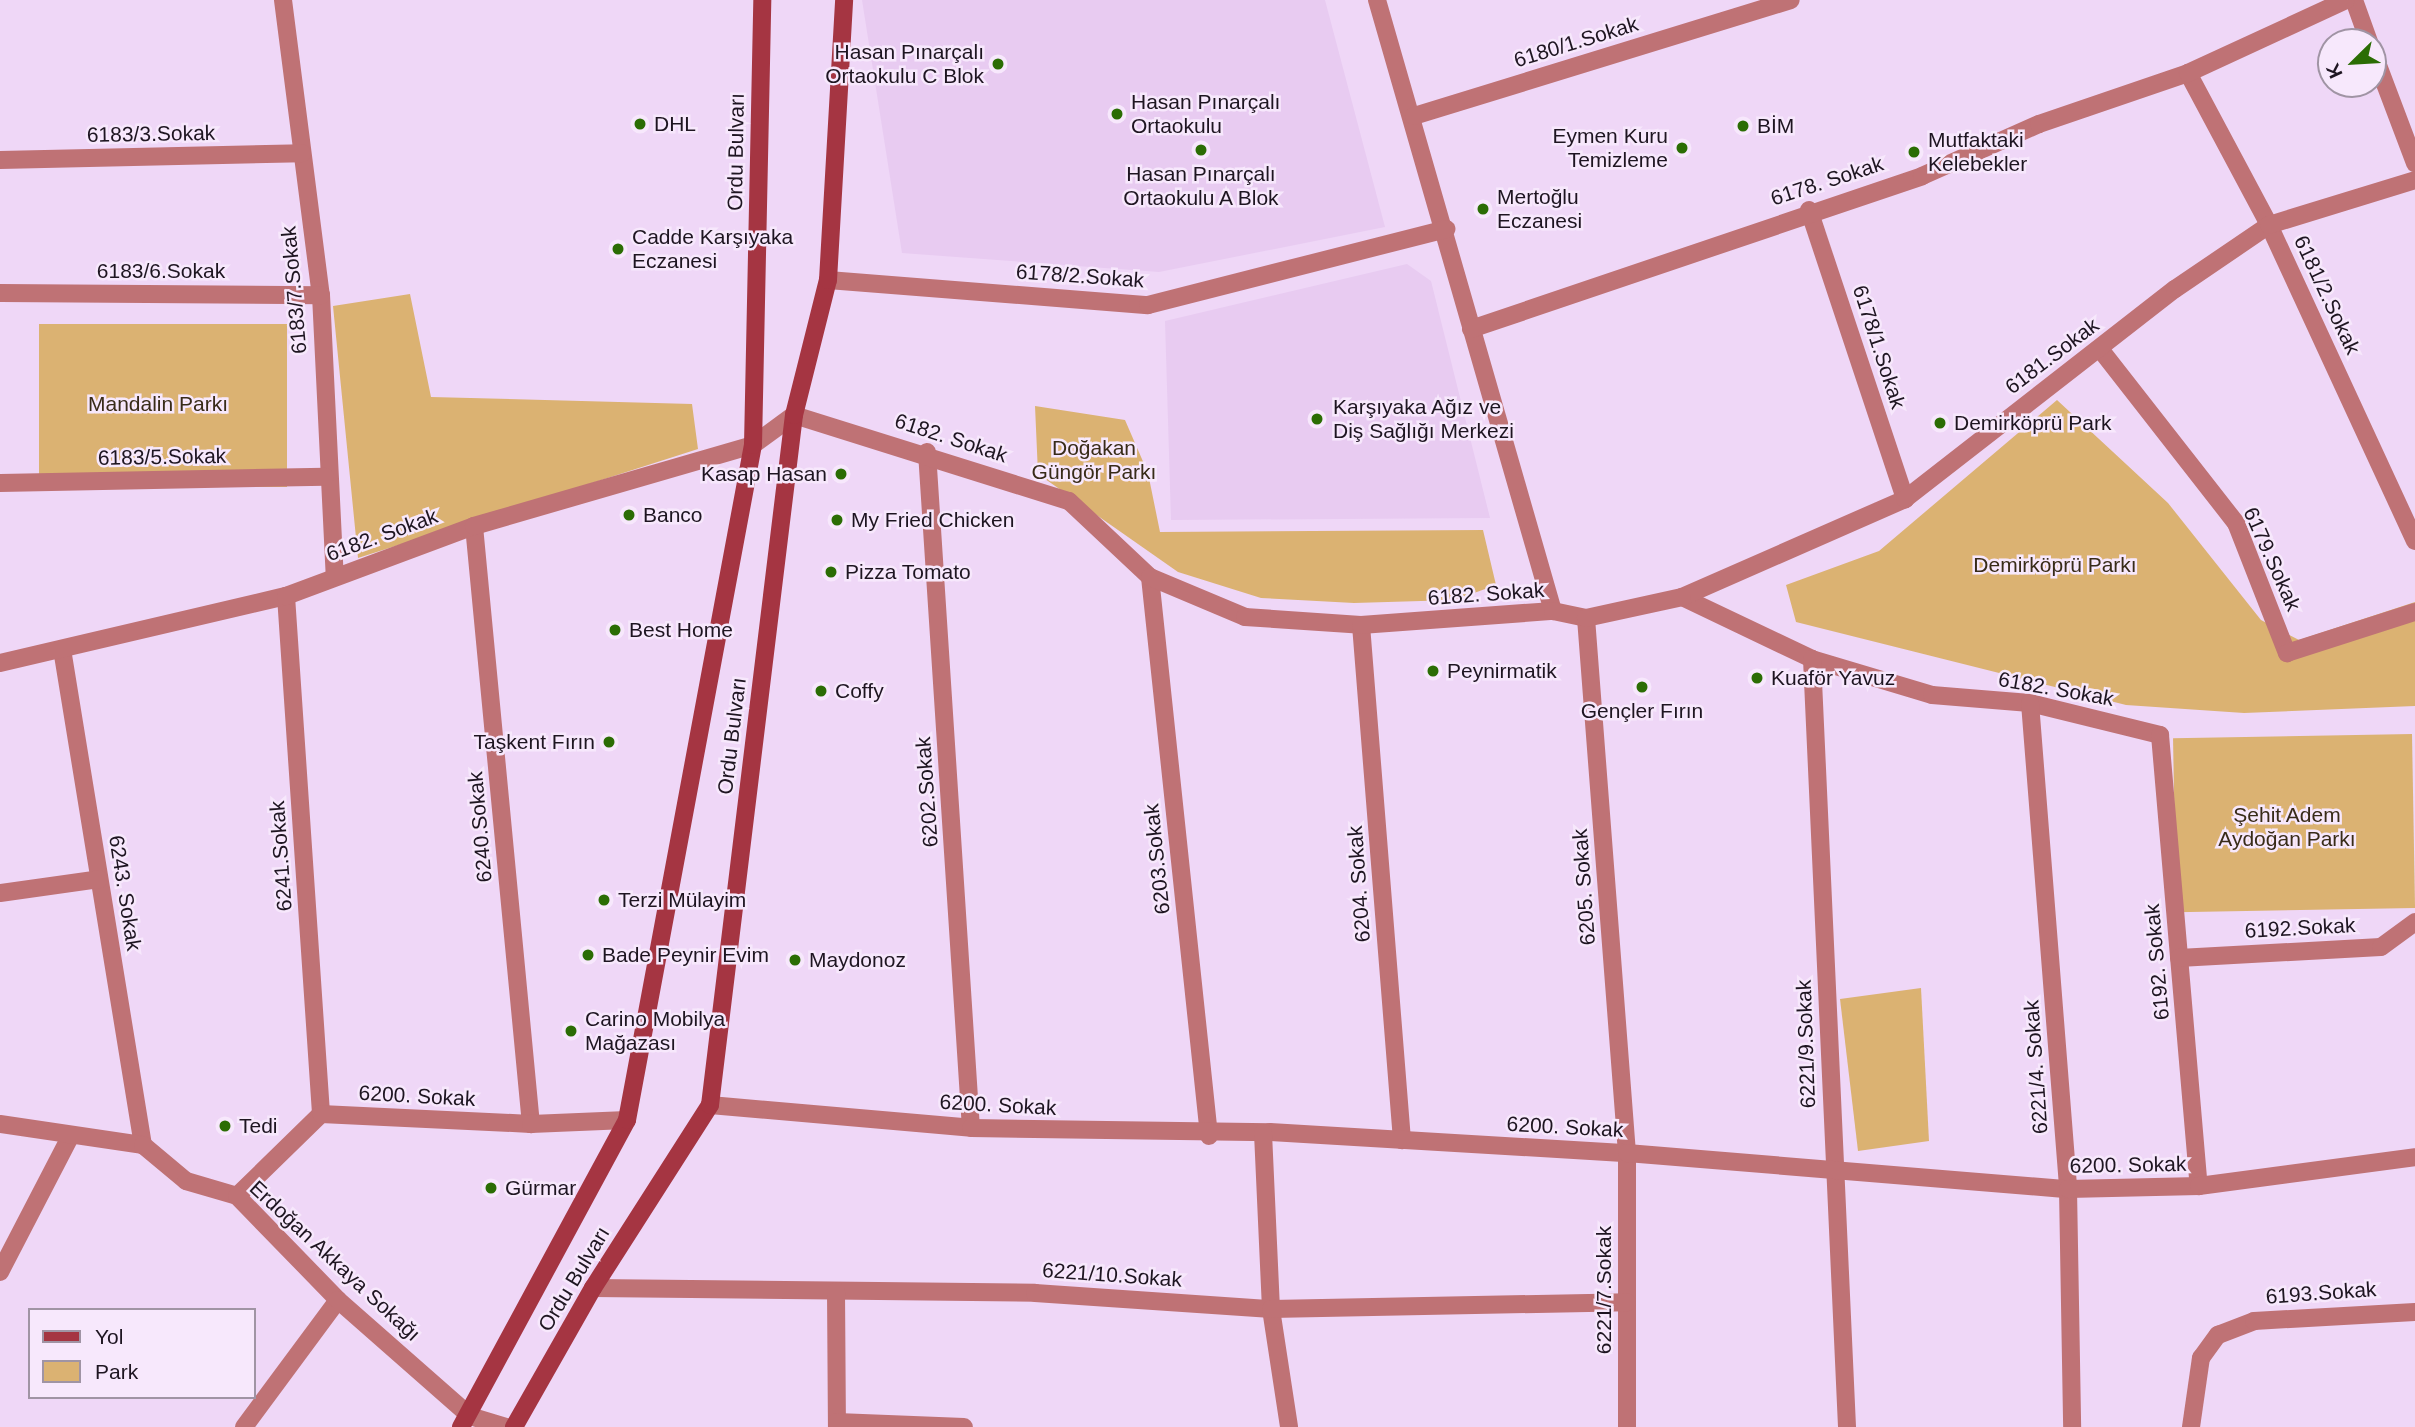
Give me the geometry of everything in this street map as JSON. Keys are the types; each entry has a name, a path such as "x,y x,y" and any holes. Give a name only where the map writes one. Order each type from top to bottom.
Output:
{"main road":[{"name":"Ordu Bulvarı","path":"466,1421 627,1120 753,445 762,0"},
{"name":"Ordu Bulvarı","path":"514,1427 593,1288 710,1105 794,415 828,280 844,0"}],"street":[{"name":"6183/7.Sokak","path":"282,0 321,295 325,477 335,577"},
{"path":"1377,0 1414,116 1471,329 1553,611"},
{"name":"6180/1.Sokak","path":"1414,116 1791,0"},
{"name":"6178. Sokak","path":"1471,329 1809,210 1922,176 2039,124 2188,73 2346,0"},
{"path":"2354,0 2364,28"},
{"name":"6181/2.Sokak","path":"2188,73 2269,225 2415,541"},
{"path":"2387,89 2415,163"},
{"name":"6183/3.Sokak","path":"0,160 302,153"},
{"name":"6181.Sokak","path":"1682,597 1905,499 2100,349 2269,225 2415,180"},
{"name":"6178/1.Sokak","path":"1809,210 1905,499"},
{"name":"6178/2.Sokak","path":"828,280 1148,305 1446,229"},
{"name":"6183/6.Sokak","path":"0,293 321,295"},
{"name":"6179.Sokak","path":"2100,349 2236,523 2287,653 2415,612"},
{"name":"6182. Sokak","path":"0,663 286,596 474,526 753,445 794,415 928,452 1069,502 1150,577 1245,617 1362,625 1553,611 1586,618 1682,597 1812,659 1932,695 2030,703 2160,735"},
{"name":"6202.Sokak","path":"928,452 971,1128"},
{"name":"6183/5.Sokak","path":"0,483 325,477"},
{"name":"6240.Sokak","path":"474,526 531,1124"},
{"name":"6203.Sokak","path":"1150,577 1209,1136"},
{"name":"6241.Sokak","path":"286,596 321,1114"},
{"name":"6205. Sokak","path":"1586,618 1627,1153"},
{"name":"6204. Sokak","path":"1362,625 1402,1140"},
{"name":"6243. Sokak","path":"62,649 143,1145"},
{"name":"6221/9.Sokak","path":"1812,659 1847,1427"},
{"name":"6221/4. Sokak","path":"2030,703 2068,1189 2072,1427"},
{"name":"6192. Sokak","path":"2160,735 2199,1186"},
{"path":"0,893 99,879"},
{"name":"6192.Sokak","path":"2179,958 2381,947 2415,922"},
{"name":"6200. Sokak","path":"710,1105 971,1128 1209,1136 1263,1133 1627,1153 1834,1173 2068,1189 2199,1186 2415,1157"},
{"path":"237,1196 321,1114"},
{"name":"6200. Sokak","path":"321,1114 531,1124 627,1120"},
{"path":"0,1124 70,1138 143,1145"},
{"path":"1263,1133 1271,1309 1289,1427"},
{"path":"0,1272 70,1138"},
{"name":"Erdoğan Akkaya Sokağı","path":"143,1145 186,1181 237,1196 338,1300 466,1421 507,1427"},
{"name":"6221/7.Sokak","path":"1627,1153 1627,1427"},
{"name":"6221/10.Sokak","path":"593,1288 1035,1293 1271,1309 1628,1302"},
{"path":"835,1290 836,1425 964,1427"},
{"path":"244,1427 338,1300"},
{"name":"6193.Sokak","path":"2191,1427 2193,1398 2201,1358 2218,1335 2254,1321 2415,1312"}],"shaded area":[{"name":"Hasan Pınarçalı Ortaokulu","path":"862,0 1325,0 1385,227 1159,272 902,253"},
{"name":"Karşıyaka Ağız ve Diş Sağlığı Merkezi","path":"1407,264 1431,281 1490,518 1171,520 1165,321"}],"green space":[{"path":"410,294 431,397 692,404 698,449 358,558 333,306"},
{"name":"Mandalin Parkı","path":"39,324 287,324 287,487 39,487"},
{"name":"Demirköprü Parkı","path":"2057,400 2168,503 2261,620 2299,640 2415,602 2415,706 2244,713 2126,705 1796,622 1786,585 1879,551"},
{"name":"Doğakan Güngör Parkı","path":"1035,406 1125,420 1148,473 1160,532 1483,530 1496,585 1455,600 1354,603 1261,598 1178,572 1038,474"},
{"name":"Şehit Adem Aydoğan Parkı","path":"2412,734 2415,908 2176,912 2173,738"},
{"path":"1921,988 1929,1141 1858,1151 1840,999"}],"place":[{"name":"Hasan Pınarçalı Ortaokulu C Blok","path":"998,64"},
{"name":"Hasan Pınarçalı Ortaokulu","path":"1117,114"},
{"name":"DHL","path":"640,124"},
{"name":"BİM","path":"1743,126"},
{"name":"Eymen Kuru Temizleme","path":"1682,148"},
{"name":"Hasan Pınarçalı Ortaokulu A Blok","path":"1201,150"},
{"name":"Mutfaktaki Kelebekler","path":"1914,152"},
{"name":"Mertoğlu Eczanesi","path":"1483,209"},
{"name":"Cadde Karşıyaka Eczanesi","path":"618,249"},
{"name":"Karşıyaka Ağız ve Diş Sağlığı Merkezi","path":"1317,419"},
{"name":"Demirköprü Park","path":"1940,423"},
{"name":"Kasap Hasan","path":"841,474"},
{"name":"Banco","path":"629,515"},
{"name":"My Fried Chicken","path":"837,520"},
{"name":"Pizza Tomato","path":"831,572"},
{"name":"Best Home","path":"615,630"},
{"name":"Peynirmatik","path":"1433,671"},
{"name":"Kuaför Yavuz","path":"1757,678"},
{"name":"Gençler Fırın","path":"1642,687"},
{"name":"Coffy","path":"821,691"},
{"name":"Taşkent Fırın","path":"609,742"},
{"name":"Terzi Mülayim","path":"604,900"},
{"name":"Bade Peynir Evim","path":"588,955"},
{"name":"Maydonoz","path":"795,960"},
{"name":"Carino Mobilya Mağazası","path":"571,1031"},
{"name":"Tedi","path":"225,1126"},
{"name":"Gürmar","path":"491,1188"}]}
